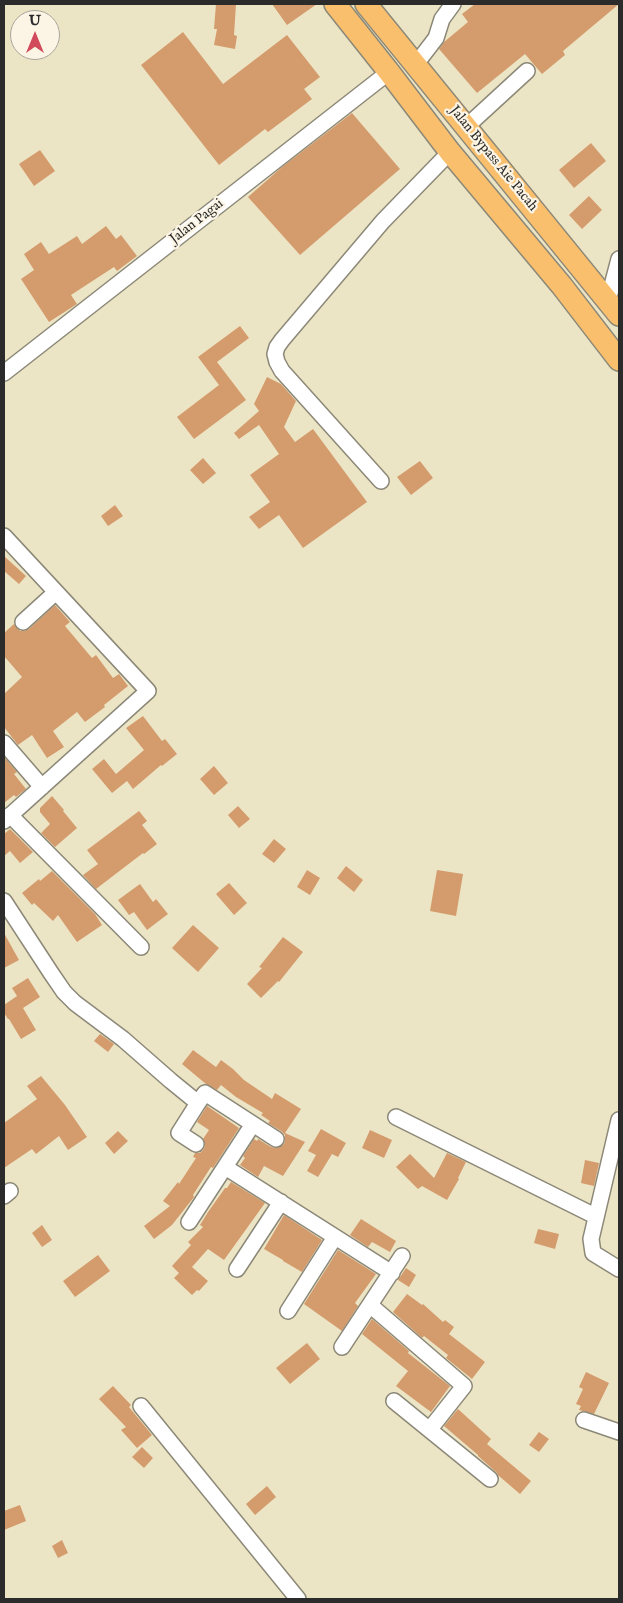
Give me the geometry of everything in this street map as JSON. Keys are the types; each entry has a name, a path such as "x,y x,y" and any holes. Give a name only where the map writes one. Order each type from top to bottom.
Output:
{"highway":[{"path":"334,4 450,152 562,286 619,360"},
{"name":"Jalan Bypass Aie Pacah","path":"366,4 614,308"}],"street":[{"path":"416,64 436,38 442,19 453,4"},
{"name":"Jalan Pagai","path":"4,373 389,72"},
{"path":"466,127 527,72"},
{"path":"382,481 282,371 276,362 275,354 282,340 383,221 450,152"},
{"path":"614,308 619,259"},
{"path":"4,536 148,691 7,818 141,947"},
{"path":"23,622 56,592"},
{"path":"4,743 42,787"},
{"path":"4,901 64,992 75,1003 123,1039 198,1102"},
{"path":"196,1144 178,1132 205,1093 276,1139"},
{"path":"396,1117 595,1216"},
{"path":"619,1120 591,1239 593,1252 619,1270"},
{"path":"189,1222 252,1124"},
{"path":"225,1167 392,1273"},
{"path":"237,1269 281,1202"},
{"path":"288,1312 335,1237"},
{"path":"342,1346 402,1256"},
{"path":"370,1305 464,1386 430,1429"},
{"path":"394,1401 490,1479"},
{"path":"141,1406 298,1599"},
{"path":"584,1420 619,1432"}],"building":[{"path":"216,4 236,4 234,35 237,36 235,49 214,45 217,29 214,29"},
{"path":"272,4 317,4 287,25"},
{"path":"475,4 619,4 563,51 565,55 542,74 525,54 477,93 439,49 444,42 468,22 462,14"},
{"path":"183,32 223,84 287,35 320,77 304,89 312,99 268,132 265,129 219,165 141,65"},
{"path":"352,113 400,169 300,255 248,197 282,167"},
{"path":"591,143 606,161 574,188 559,170"},
{"path":"40,150 55,171 34,186 19,164"},
{"path":"589,196 602,210 582,229 569,215"},
{"path":"106,226 116,239 121,235 137,256 117,271 114,267 71,295 77,304 49,322 21,279 34,270 24,254 41,242 49,254 77,236 82,244"},
{"path":"240,326 249,338 217,362 246,400 194,439 177,417 219,385 198,357"},
{"path":"267,377 281,384 296,401 284,427 295,442 313,429 367,502 303,548 279,515 259,529 249,517 270,502 250,475 279,454 259,425 239,439 234,433 259,411 254,404"},
{"path":"203,458 216,473 203,484 190,470"},
{"path":"420,461 433,478 411,495 397,477"},
{"path":"115,505 123,516 108,526 101,516"},
{"path":"4,556 26,576 19,584 4,571"},
{"path":"55,605 70,622 65,626 92,658 96,655 113,678 119,674 128,686 85,722 77,712 53,731 64,747 47,758 32,735 18,745 4,727 4,694 22,677 4,656 4,633 14,624 20,631 29,629"},
{"path":"143,716 162,741 165,739 177,754 133,789 127,781 112,793 92,769 104,759 116,774 144,750 126,728"},
{"path":"4,757 17,772 14,774 26,789 4,803"},
{"path":"214,766 228,783 214,795 200,779"},
{"path":"52,796 77,828 55,847 41,833 50,824 40,812 40,808"},
{"path":"238,806 250,819 239,828 228,815"},
{"path":"139,811 147,821 142,825 157,844 96,889 83,875 98,864 87,850"},
{"path":"10,829 33,852 20,863 10,851 4,856 4,834"},
{"path":"274,839 286,849 274,863 262,854"},
{"path":"346,866 363,880 354,892 337,878"},
{"path":"307,870 320,878 310,895 297,887"},
{"path":"437,870 463,874 456,916 430,911"},
{"path":"52,871 95,914 102,925 77,942 58,915 53,921 34,903 32,905 22,893"},
{"path":"229,883 247,903 234,915 216,894"},
{"path":"140,884 153,902 156,899 168,914 147,930 134,912 129,915 118,900"},
{"path":"193,925 219,948 198,972 172,948"},
{"path":"4,933 19,960 4,968"},
{"path":"283,937 303,952 279,982 261,998 247,984 262,968 259,967"},
{"path":"28,978 40,997 23,1008 36,1030 21,1039 4,1013 4,1005 17,996 12,988"},
{"path":"100,1034 114,1044 108,1052 94,1041"},
{"path":"193,1050 216,1067 221,1060 244,1080 272,1099 275,1093 301,1109 285,1133 305,1142 283,1176 264,1166 258,1177 240,1165 245,1158 243,1156 254,1139 257,1141 258,1139 276,1148 284,1144 285,1135 268,1123 270,1121 261,1115 263,1113 236,1097 221,1085 217,1090 206,1084 182,1064"},
{"path":"41,1076 65,1105 87,1137 68,1150 59,1136 36,1154 32,1149 4,1168 4,1123 37,1099 27,1086"},
{"path":"207,1106 239,1128 213,1168 211,1167 193,1195 194,1197 172,1225 154,1239 144,1226 170,1206 163,1201 178,1182 179,1184 196,1158 193,1157 195,1153 200,1153 204,1149 203,1139 209,1130 197,1122"},
{"path":"321,1129 346,1143 338,1157 332,1154 318,1177 307,1171 316,1155 308,1151"},
{"path":"370,1130 392,1140 384,1158 362,1148"},
{"path":"118,1131 128,1141 114,1154 105,1143"},
{"path":"447,1153 466,1162 447,1200 422,1186 418,1189 396,1167 410,1154 434,1178"},
{"path":"585,1160 599,1163 594,1186 581,1183"},
{"path":"231,1182 265,1203 224,1260 208,1249 192,1267 208,1281 199,1291 197,1290 192,1295 174,1278 179,1273 172,1266 191,1245 188,1242 203,1227 200,1225 208,1212"},
{"path":"284,1215 322,1240 302,1272 264,1249"},
{"path":"361,1219 396,1241 390,1252 372,1242 368,1247 350,1235"},
{"path":"42,1225 52,1240 42,1247 32,1233"},
{"path":"538,1229 559,1234 555,1249 534,1243"},
{"path":"338,1250 376,1274 355,1303 358,1306 342,1331 304,1304"},
{"path":"98,1255 110,1271 75,1297 63,1281"},
{"path":"406,1268 416,1275 409,1287 398,1280"},
{"path":"407,1294 423,1304 443,1322 445,1320 454,1327 449,1334 485,1362 472,1379 446,1358 448,1355 424,1336 422,1338 393,1312"},
{"path":"372,1319 409,1351 408,1353 450,1386 431,1412 396,1386 408,1371 362,1334"},
{"path":"307,1343 320,1359 290,1384 276,1368"},
{"path":"586,1372 609,1383 594,1414 579,1410 581,1406 576,1404 583,1389 579,1387"},
{"path":"113,1386 131,1405 129,1407 152,1435 137,1448 121,1430 126,1427 99,1399"},
{"path":"458,1409 491,1439 487,1444 531,1481 520,1494 444,1426"},
{"path":"539,1432 549,1439 539,1452 529,1445"},
{"path":"142,1447 153,1458 144,1468 132,1457"},
{"path":"267,1486 276,1497 255,1515 246,1504"},
{"path":"20,1505 26,1521 4,1530 4,1511"},
{"path":"62,1540 68,1553 58,1558 52,1546"}]}
